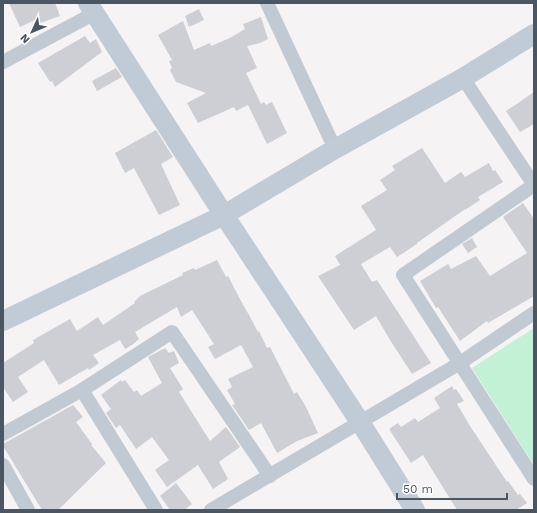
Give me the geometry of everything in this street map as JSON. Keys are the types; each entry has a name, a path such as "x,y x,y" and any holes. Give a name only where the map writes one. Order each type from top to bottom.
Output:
{"street":[{"path":"267,3 335,149"},
{"path":"3,62 92,8 224,215 360,422 415,510"},
{"path":"3,321 224,215 335,149 464,78 534,34"},
{"path":"464,78 534,185 403,275 534,479"},
{"path":"211,510 460,363 534,314"},
{"path":"3,434 82,390 172,332 270,476"},
{"path":"82,390 156,510"},
{"path":"3,466 28,510"}],"green space":[{"path":"534,328 534,465 472,368"}],"building":[{"path":"9,3 55,3 60,16 40,23 39,18 20,27"},
{"path":"199,9 204,20 189,27 185,16"},
{"path":"261,17 268,39 260,43 247,46 257,68 246,73 261,104 264,102 266,105 272,102 287,133 267,144 248,105 236,111 234,107 198,123 187,103 206,93 176,82 170,70 172,68 169,61 172,60 158,35 183,21 194,50 210,43 211,46 230,38 245,29 243,24"},
{"path":"85,36 90,43 96,39 102,52 55,87 38,63"},
{"path":"116,68 122,77 97,91 92,81"},
{"path":"534,92 534,124 520,132 506,111"},
{"path":"156,130 173,157 161,164 180,205 159,215 134,168 125,173 115,153"},
{"path":"422,148 445,183 461,172 465,177 489,163 493,171 495,170 503,182 478,197 480,200 397,257 390,247 361,264 372,282 377,280 431,363 412,374 376,316 354,330 318,276 340,265 335,256 376,230 361,206 387,190 380,180 395,170 392,166"},
{"path":"523,203 534,219 534,296 488,323 487,321 460,341 438,307 436,308 420,281 448,264 451,269 476,256 490,276 527,253 503,217"},
{"path":"472,238 477,247 468,253 462,244"},
{"path":"217,260 226,277 228,276 267,348 270,347 294,394 297,392 306,407 318,433 297,441 277,453 261,423 249,430 232,405 235,404 227,390 232,387 228,379 253,367 241,345 215,359 208,347 214,344 192,310 181,317 177,307 135,332 139,339 132,345 125,349 120,340 93,355 99,363 89,370 88,368 59,385 44,360 18,377 28,392 13,402 3,387 3,363 34,343 33,340 70,319 77,331 98,317 103,325 135,303 134,302 140,296 183,275 182,273 194,268 195,270"},
{"path":"165,348 169,353 174,351 179,363 170,368 183,389 179,392 210,441 226,427 240,447 219,462 228,479 213,489 198,465 167,487 155,470 169,460 152,437 136,449 120,425 116,428 106,413 111,409 101,395 121,380 122,382 125,380 134,392 137,390 141,396 162,383 148,357"},
{"path":"452,386 454,390 456,389 464,401 457,404 470,426 507,482 508,481 518,495 520,494 527,503 516,510 457,510 423,455 411,463 389,429 398,423 401,427 415,418 418,422 440,408 434,398"},
{"path":"73,405 83,417 76,422 92,444 91,445 106,463 58,510 42,510 3,444"},
{"path":"176,483 192,504 184,510 170,510 160,496"}]}
